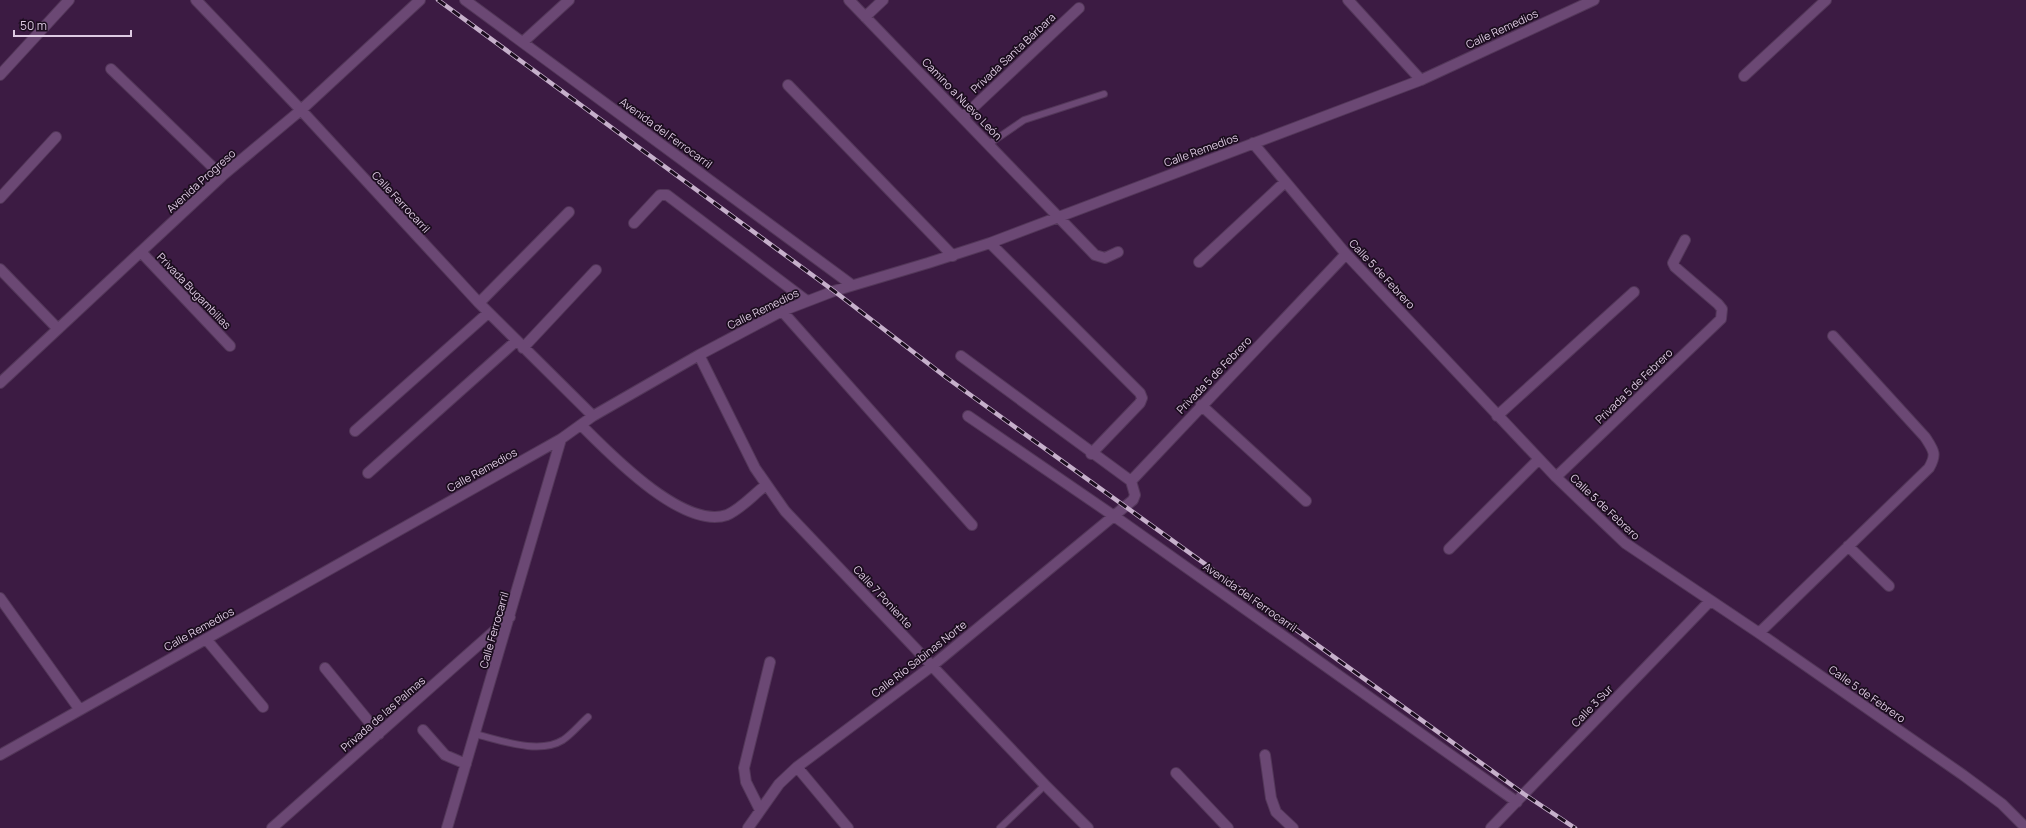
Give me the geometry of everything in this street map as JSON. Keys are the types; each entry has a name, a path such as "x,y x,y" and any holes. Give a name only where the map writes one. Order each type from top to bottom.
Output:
{"street":[{"path":"0,75 69,0"},
{"name":"Calle Ferrocarril","path":"196,0 479,304 593,416"},
{"name":"Avenida Progreso","path":"0,383 222,176 300,110 420,0"},
{"name":"Avenida del Ferrocarril","path":"465,0 852,285"},
{"path":"523,42 569,0"},
{"name":"Camino a Nuevo León","path":"849,0 1095,255 1105,258 1118,252"},
{"path":"865,17 883,0"},
{"path":"1348,0 1420,80"},
{"name":"Calle Remedios","path":"0,755 561,439 593,416 699,355 782,312 807,301 852,285 953,256 990,243 1420,80 1594,0"},
{"path":"1744,76 1826,0"},
{"name":"Privada Santa Bárbara","path":"963,117 1079,8"},
{"path":"111,69 222,176"},
{"path":"788,85 953,256"},
{"path":"0,198 56,138"},
{"name":"Calle 5 de Febrero","path":"1253,143 1346,254 1497,416 1556,477 1625,543 1759,633 1963,775 2002,804 2026,828"},
{"path":"1199,262 1285,182"},
{"path":"634,223 660,195 667,195 807,301"},
{"path":"479,304 569,212"},
{"name":"Privada 5 de Febrero","path":"1556,477 1721,319 1722,309 1675,267 1673,263 1674,258 1685,240"},
{"path":"990,243 1140,393 1142,398 1140,403 1091,454"},
{"name":"Privada Bugambilias","path":"141,252 230,346"},
{"name":"Privada 5 de Febrero","path":"1131,481 1201,405 1346,254"},
{"path":"0,269 58,329"},
{"path":"368,473 519,344 596,270"},
{"path":"1497,416 1634,292"},
{"path":"782,312 972,525"},
{"path":"355,431 488,313"},
{"path":"1759,633 1929,468 1934,458 1934,449 1925,437 1833,336"},
{"name":"Calle 7 Poniente","path":"699,355 766,485 785,511 1088,828"},
{"path":"961,356 1091,454 1131,481 1134,490 1133,500 1114,516"},
{"path":"1201,405 1306,501"},
{"name":"Avenida del Ferrocarril","path":"968,416 1114,516 1516,802"},
{"path":"581,425 658,495 685,510 712,517 726,515 735,511 766,485"},
{"name":"Calle Ferrocarril","path":"447,828 510,618 561,439"},
{"path":"1449,549 1539,459"},
{"name":"Calle Río Sabinas Norte","path":"748,828 779,784 797,767 932,666 1114,516"},
{"path":"1848,546 1889,586"},
{"path":"0,598 80,710"},
{"name":"Calle 3 Sur","path":"1491,828 1710,601"},
{"name":"Privada de las Palmas","path":"272,828 510,618"},
{"path":"206,639 263,707"},
{"path":"760,810 746,782 744,768 770,662"},
{"path":"325,668 379,734"},
{"path":"423,730 445,755 466,764"},
{"path":"1264,755 1271,798 1276,812 1293,828"},
{"path":"797,767 848,828"},
{"path":"1176,773 1228,828"}],"lane":[{"path":"989,144 1024,120 1104,94"},
{"path":"475,734 524,745 550,745 562,740 588,717"},
{"path":"1000,828 1045,784"}],"railway":[{"path":"438,0 834,291 947,378 1524,794 1575,828"}]}
